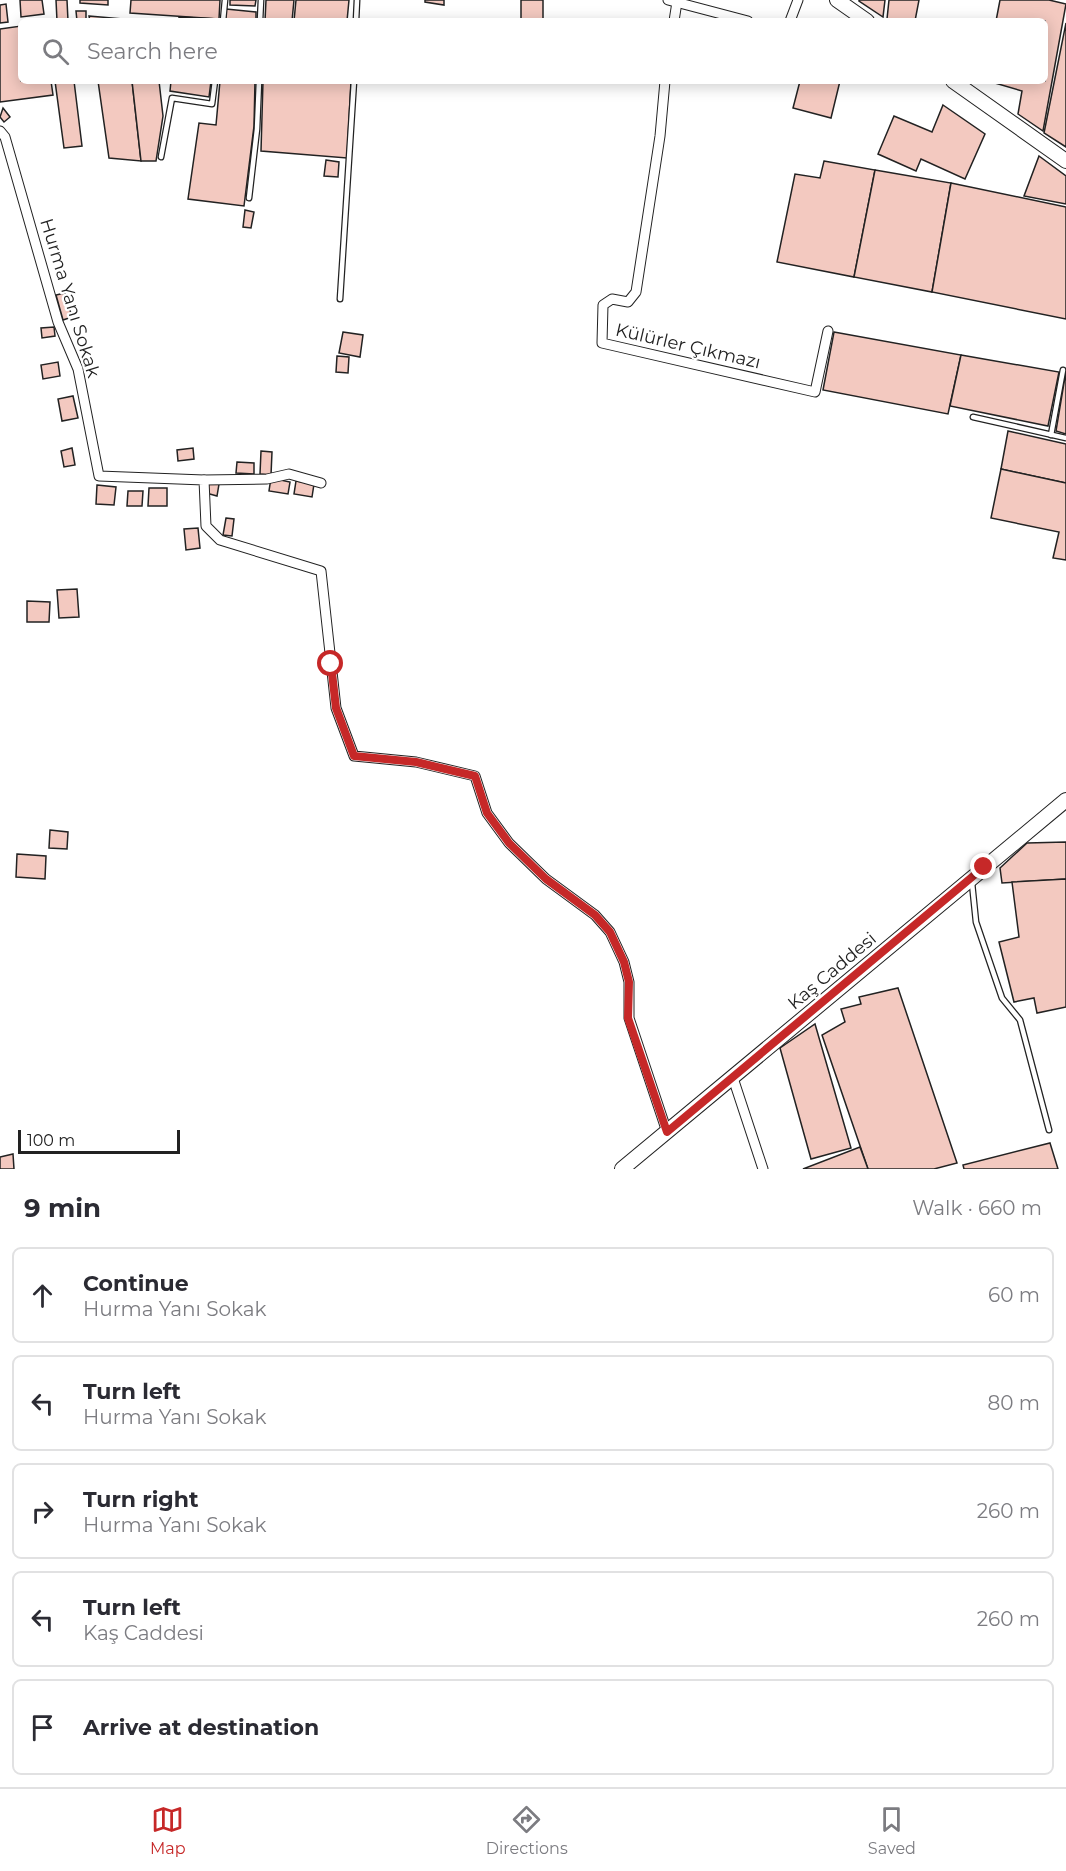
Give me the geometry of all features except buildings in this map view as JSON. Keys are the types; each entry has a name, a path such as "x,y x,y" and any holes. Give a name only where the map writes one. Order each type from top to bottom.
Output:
{"street":[{"path":"791,18 798,0"},
{"path":"837,0 863,18"},
{"path":"674,18 672,1 737,18"},
{"name":"Külürler Çıkmazı","path":"665,84 660,136 636,292 628,303 612,299 603,305 602,343 815,392 828,331"},
{"path":"957,84 1066,161"},
{"name":"Hurma Yanı Sokak","path":"0,130 5,137 58,322 78,369 99,476 204,480"},
{"path":"321,483 289,474 267,479 204,480 206,526 220,540 321,571 336,708 354,756 416,762 475,776 487,813 509,843 546,879 595,915 610,932 627,972 628,1018 667,1132"},
{"name":"Kaş Caddesi","path":"622,1169 1066,800"},
{"path":"733,1078 763,1169"}],"lane":[{"path":"223,18 225,0"},
{"path":"260,18 261,0"},
{"path":"356,18 357,0"},
{"path":"160,157 172,98 212,104 215,84"},
{"path":"249,198 257,129 259,84"},
{"path":"340,299 354,84"},
{"path":"1051,435 1062,370"},
{"path":"974,417 1066,438"},
{"path":"971,877 976,922 1002,998 1020,1020 1048,1130"}],"route":[{"path":"331,664 336,708 354,756 416,762 475,776 487,813 509,843 546,879 595,915 610,932 624,962 629,982 628,1018 667,1132 984,867"}]}
